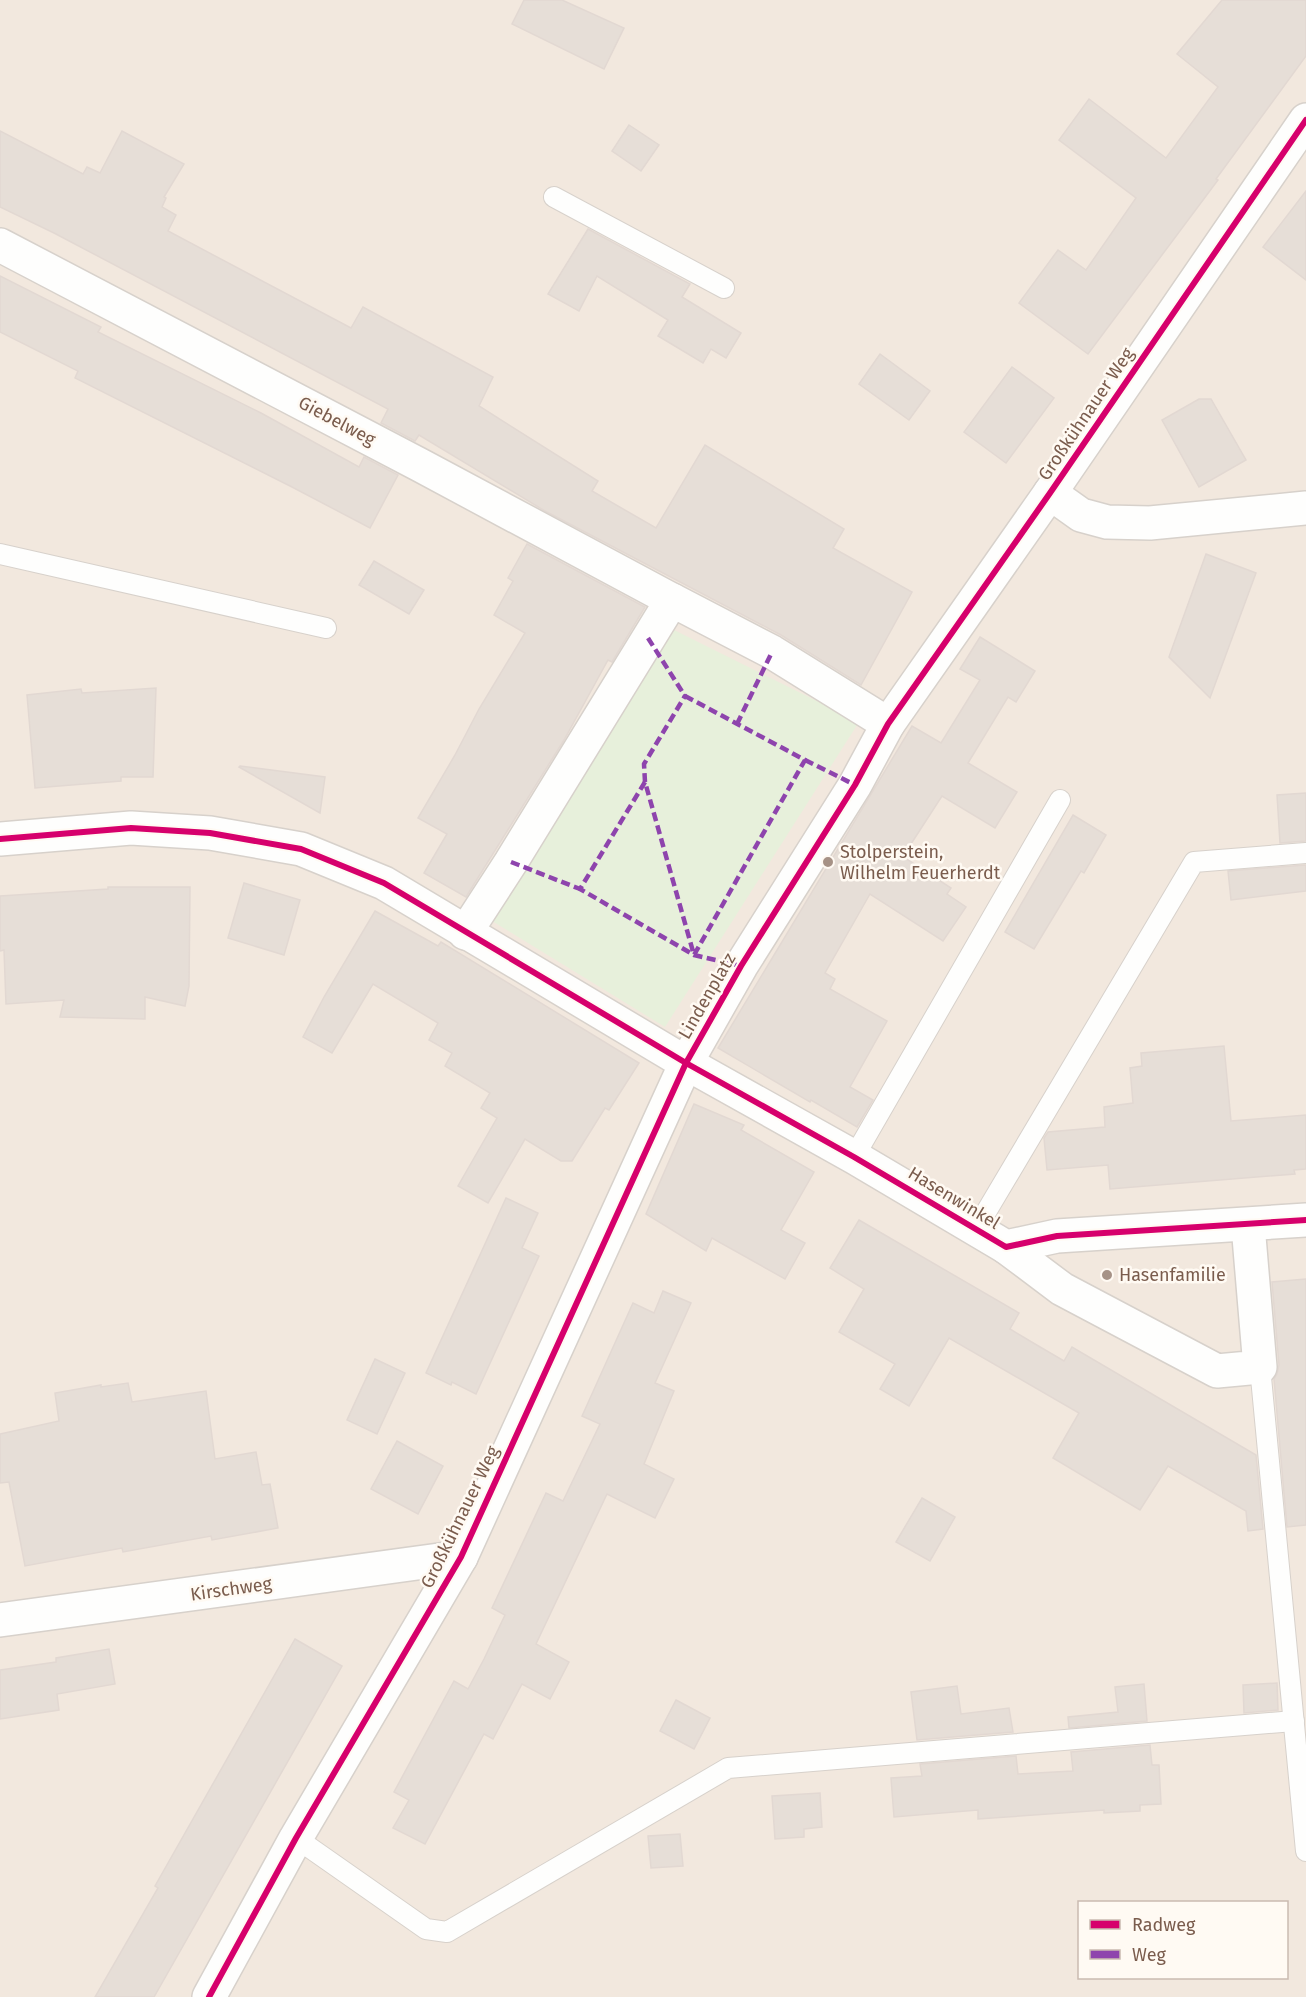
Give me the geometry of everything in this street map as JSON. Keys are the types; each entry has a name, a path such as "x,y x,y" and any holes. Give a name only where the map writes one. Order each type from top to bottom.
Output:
{"street":[{"name":"Großkühnauer Weg","path":"888,724 1306,120"},
{"name":"Giebelweg","path":"0,245 672,600"},
{"path":"1050,493 1080,515 1107,522 1150,523 1306,508"},
{"path":"465,933 672,600 772,652 888,724"},
{"name":"Lindenplatz","path":"0,839 131,828 210,834 301,849 384,883 686,1063 741,966 855,785 888,724"},
{"name":"Großkühnauer Weg","path":"210,1997 296,1838 461,1557 686,1063"},
{"name":"Hasenwinkel","path":"686,1063 854,1157 1006,1247 1062,1290 1217,1371 1260,1367"},
{"name":"Hasenwinkel","path":"1006,1247 1057,1236 1306,1221"},
{"path":"1248,1225 1260,1367"},
{"name":"Kirschweg","path":"0,1620 461,1557"}],"lane":[{"path":"554,197 724,288"},
{"path":"0,554 326,628"},
{"path":"854,1157 1060,800"},
{"path":"976,1229 1194,862 1306,853"},
{"path":"1260,1367 1306,1851"},
{"path":"296,1838 426,1929 447,1932 728,1768 1294,1721"}],"shaded area":[{"path":"0,0 1306,0 1306,1997 0,1997"}],"green space":[{"path":"666,626 859,722 665,1027 489,919"}],"building":[{"path":"524,0 562,0 624,28 604,69 512,24"},
{"path":"1222,0 1306,0 1306,56 1216,179 1218,180 1088,354 1019,303 1058,250 1086,270 1136,198 1059,140 1089,99 1166,158 1218,87 1177,54"},
{"path":"629,125 659,145 641,171 612,151"},
{"path":"0,131 83,174 87,167 100,173 122,131 184,164 164,197 166,198 162,207 176,215 168,231 351,328 363,307 493,377 479,406 598,481 592,491 656,528 705,445 844,529 833,548 912,592 861,685 781,635 545,511 419,435 415,441 381,423 388,409 54,233 0,207"},
{"path":"1306,191 1306,280 1263,247"},
{"path":"588,229 690,284 682,297 741,333 726,358 711,349 703,363 658,336 668,320 597,276 579,311 548,294"},
{"path":"0,276 101,327 98,332 261,413 359,467 364,457 398,475 370,528 75,378 78,371 0,332"},
{"path":"880,354 930,391 909,420 859,384"},
{"path":"1012,367 1054,398 1006,463 964,432"},
{"path":"1199,399 1211,399 1246,460 1199,487 1162,420"},
{"path":"527,544 645,607 612,662 608,660 564,740 466,897 424,873 447,834 418,818 525,633 494,615 513,581 508,578"},
{"path":"1206,554 1256,573 1210,698 1169,657"},
{"path":"374,561 424,590 409,614 359,585"},
{"path":"980,637 1035,671 1016,702 1008,697 968,763 1017,792 995,828 942,796 909,847 911,849 905,858 951,888 947,894 966,907 943,941 870,894 825,973 835,979 830,989 887,1021 850,1087 873,1100 857,1127 718,1048 912,726 941,743 980,680 960,669"},
{"path":"156,688 153,777 121,777 121,781 35,788 27,695 81,689 82,693"},
{"path":"239,767 325,777 320,813"},
{"path":"1306,793 1306,841 1280,843 1277,795"},
{"path":"1073,815 1106,835 1084,873 1081,871 1034,949 1005,932"},
{"path":"1306,865 1306,891 1231,900 1228,871"},
{"path":"244,883 300,900 284,955 228,938"},
{"path":"108,887 190,887 189,986 185,1006 145,997 145,1019 60,1017 64,1000 6,1004 4,950 0,951 0,896 108,889"},
{"path":"375,911 438,946 441,942 639,1063 609,1110 605,1108 572,1161 561,1161 525,1139 488,1203 458,1186 497,1118 481,1108 490,1093 445,1066 452,1053 429,1040 438,1023 373,984 332,1053 303,1037"},
{"path":"1224,1046 1231,1121 1306,1115 1306,1169 1294,1170 1295,1174 1110,1189 1108,1165 1047,1170 1044,1138 1048,1132 1105,1127 1104,1107 1133,1103 1130,1068 1142,1066 1141,1053"},
{"path":"694,1104 744,1125 741,1130 814,1172 781,1230 805,1243 785,1279 712,1238 706,1251 646,1214"},
{"path":"506,1198 538,1213 522,1248 539,1256 476,1394 426,1373"},
{"path":"859,1220 1019,1313 1010,1329 1035,1344 1064,1361 1072,1347 1256,1455 1263,1529 1248,1531 1246,1511 1168,1466 1140,1510 1053,1458 1079,1413 949,1338 909,1406 880,1389 895,1364 839,1332 864,1289 830,1268"},
{"path":"1306,1279 1306,1525 1287,1527 1274,1379 1279,1365 1272,1282"},
{"path":"663,1291 691,1303 655,1383 674,1391 644,1464 674,1479 655,1518 607,1494 536,1644 569,1662 550,1699 522,1684 493,1739 484,1734 425,1844 393,1828 409,1800 394,1792 454,1681 468,1689 484,1659 505,1615 492,1608 546,1493 563,1501 600,1424 582,1416 633,1303 654,1313"},
{"path":"375,1359 405,1373 377,1434 347,1420"},
{"path":"128,1383 132,1402 206,1391 215,1459 256,1452 262,1485 270,1484 278,1528 212,1540 211,1536 123,1552 122,1548 25,1566 9,1482 0,1483 0,1434 59,1421 55,1393"},
{"path":"397,1441 443,1466 418,1514 371,1489"},
{"path":"922,1498 955,1517 930,1561 896,1542"},
{"path":"295,1639 342,1666 154,1997 95,1997 158,1888 155,1886"},
{"path":"109,1649 115,1684 57,1694 59,1710 0,1719 0,1670 56,1662 56,1658"},
{"path":"1277,1683 1278,1710 1244,1713 1243,1685"},
{"path":"1144,1684 1147,1721 1069,1728 1068,1717 1118,1712 1115,1687"},
{"path":"957,1686 961,1714 1009,1708 1013,1732 917,1740 911,1692"},
{"path":"676,1700 710,1718 694,1749 660,1731"},
{"path":"1150,1745 1152,1765 1159,1765 1161,1804 1140,1805 1140,1811 1104,1813 1104,1810 978,1819 978,1810 894,1817 891,1778 922,1776 920,1764 1016,1756 1018,1774 1073,1771 1071,1752"},
{"path":"820,1793 822,1827 804,1829 804,1837 775,1839 772,1796"},
{"path":"680,1834 683,1866 651,1868 648,1836"}],"marked path":[{"path":"648,638 685,696"},
{"path":"737,724 772,652"},
{"path":"685,696 805,760 694,955 645,782 644,764 685,696"},
{"path":"805,760 855,785"},
{"path":"645,782 580,889 694,955 741,966"},
{"path":"511,862 580,889"}],"cycle path":[{"path":"209,1997 296,1838 461,1557 686,1063 741,966 855,785 888,724 1306,120"},
{"path":"0,839 131,828 210,833 301,849 384,883 686,1063 854,1157 1006,1247 1057,1236 1306,1220"}],"place":[{"name":"Stolperstein, Wilhelm Feuerherdt","path":"828,862"},
{"name":"Hasenfamilie","path":"1107,1275"}]}
